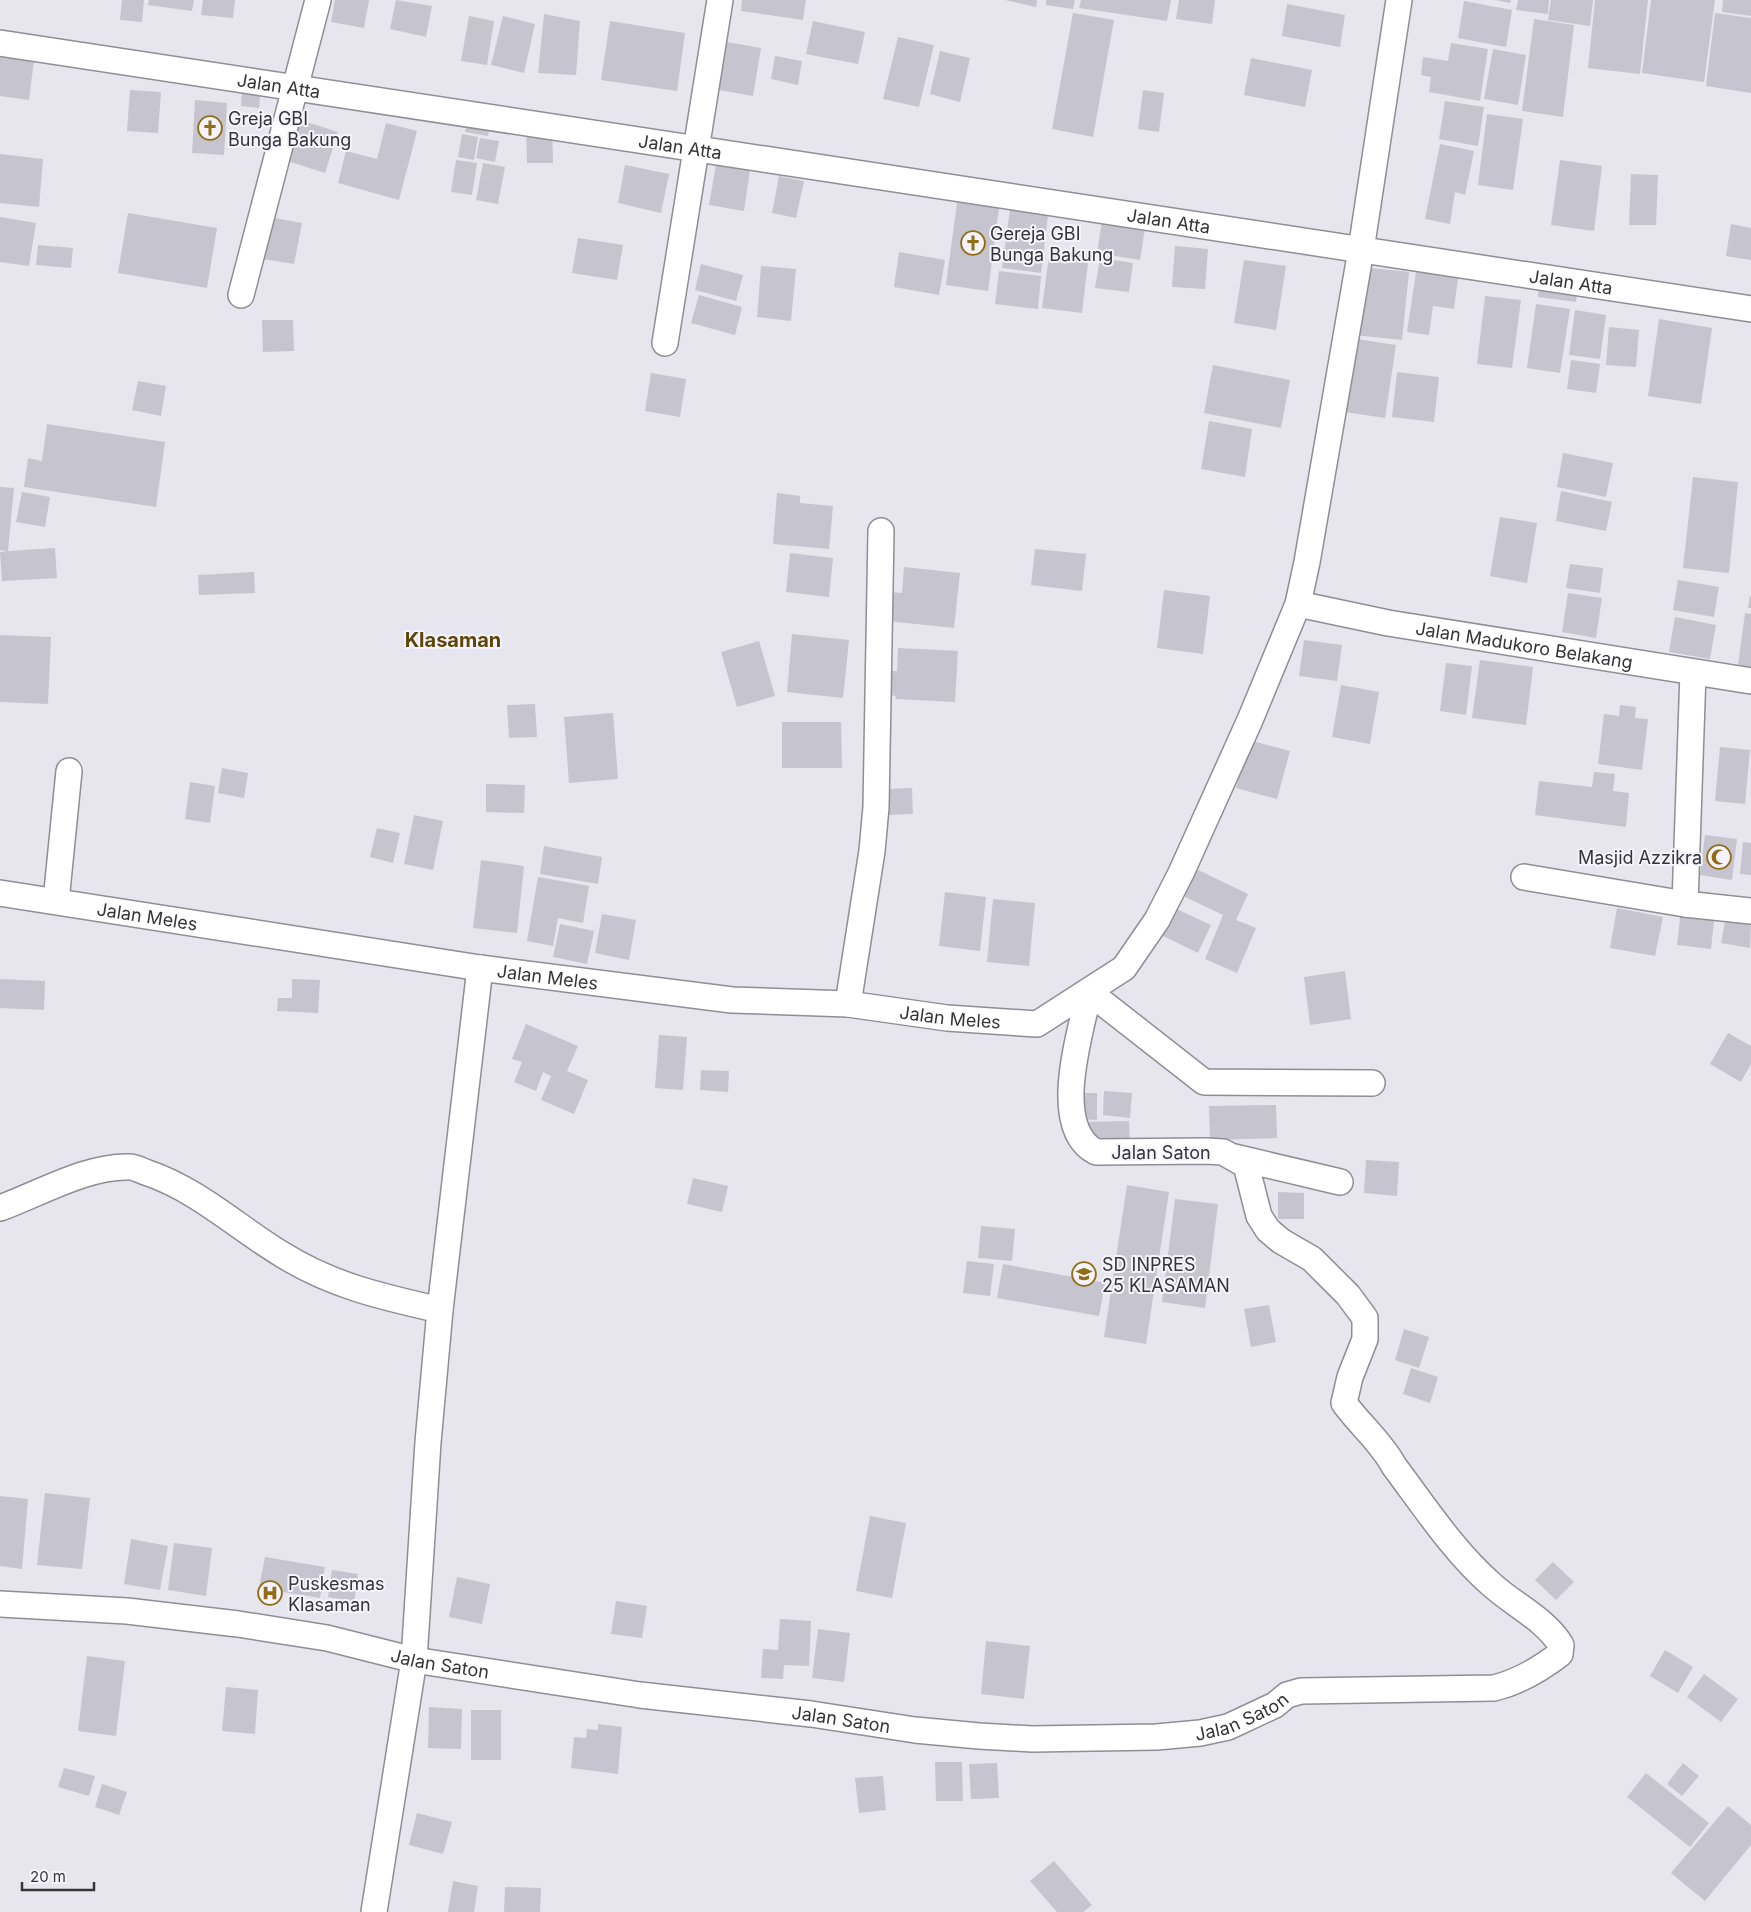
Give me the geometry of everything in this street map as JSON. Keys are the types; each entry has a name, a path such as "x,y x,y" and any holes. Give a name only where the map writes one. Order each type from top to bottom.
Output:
{"street":[{"path":"241,295 318,0"},
{"path":"665,343 720,0"},
{"path":"1298,604 1307,562 1360,250 1399,0"},
{"name":"Jalan Atta","path":"0,43 1751,309"},
{"path":"848,1004 872,850 876,807 881,531"},
{"name":"Jalan Madukoro Belakang","path":"1298,604 1388,623 1751,681"},
{"name":"Jalan Meles","path":"0,893 480,968 732,1000 848,1004 946,1018 1037,1024 1124,968 1157,920 1181,873 1250,720 1298,604"},
{"path":"1685,904 1693,673"},
{"path":"56,901 69,771"},
{"path":"1524,877 1685,904 1751,911"},
{"path":"374,1912 414,1660 428,1442 440,1310 480,968"},
{"path":"1089,992 1204,1082 1372,1083"},
{"name":"Jalan Saton","path":"0,1604 127,1611 238,1624 328,1638 414,1660 640,1695 811,1714 915,1730 1032,1739 1157,1737 1200,1733 1228,1727 1275,1705 1287,1695 1302,1691 1494,1688 1515,1681 1544,1666 1560,1654 1561,1645 1553,1632 1491,1585 1460,1550 1394,1466 1386,1451 1359,1425 1344,1404 1350,1377 1366,1339 1365,1318 1348,1295 1312,1259 1281,1241 1268,1230 1259,1216 1246,1165 1223,1152 1096,1152 1082,1141 1073,1118 1071,1087 1072,1071 1089,992"},
{"path":"1234,1157 1340,1182"},
{"path":"0,1208 90,1174 130,1167 164,1178 189,1191 284,1256 339,1284 440,1310"}],"building":[{"path":"122,0 144,0 142,22 120,20"},
{"path":"149,0 194,0 192,11 148,5"},
{"path":"203,0 235,0 233,18 201,15"},
{"path":"335,0 369,0 364,28 331,22"},
{"path":"396,0 432,6 426,37 390,29"},
{"path":"742,0 806,0 803,20 741,11"},
{"path":"1005,0 1037,0 1036,7"},
{"path":"1046,0 1075,0 1073,9 1046,5"},
{"path":"1081,0 1171,0 1167,21 1079,8"},
{"path":"1179,0 1215,0 1212,24 1176,19"},
{"path":"1495,0 1511,0 1510,3"},
{"path":"1518,0 1549,0 1548,14 1516,10"},
{"path":"1551,0 1593,0 1590,26 1548,20"},
{"path":"1595,0 1648,0 1640,74 1588,68"},
{"path":"1651,0 1715,0 1704,82 1642,73"},
{"path":"1723,0 1751,0 1751,16 1722,12"},
{"path":"1464,1 1512,10 1506,47 1458,38"},
{"path":"1287,4 1345,15 1340,47 1282,36"},
{"path":"1073,13 1114,20 1093,137 1052,129"},
{"path":"1715,13 1751,18 1751,93 1706,86"},
{"path":"544,14 580,21 576,75 538,73"},
{"path":"469,16 494,21 487,65 461,61"},
{"path":"503,16 535,24 524,73 491,65"},
{"path":"1534,19 1574,25 1563,117 1522,111"},
{"path":"610,21 685,33 677,91 601,80"},
{"path":"813,21 865,32 858,64 806,54"},
{"path":"898,37 934,45 919,107 883,99"},
{"path":"727,42 761,48 753,96 719,90"},
{"path":"1451,43 1488,49 1480,101 1429,92 1431,77 1421,75 1423,57 1448,61"},
{"path":"1493,49 1526,55 1518,105 1484,99"},
{"path":"940,51 970,58 960,102 930,94"},
{"path":"0,55 34,60 29,100 0,96"},
{"path":"775,56 802,61 798,85 771,79"},
{"path":"1251,58 1312,70 1305,107 1244,95"},
{"path":"243,75 262,76 259,108 241,106"},
{"path":"130,90 161,92 158,133 127,131"},
{"path":"1143,90 1164,93 1159,132 1138,129"},
{"name":"Greja GBI Bunga Bakung","path":"195,100 227,103 224,155 192,153"},
{"path":"471,101 493,105 488,136 465,132"},
{"path":"1445,101 1484,107 1478,146 1439,139"},
{"path":"1487,114 1523,119 1513,190 1478,185"},
{"path":"552,118 553,163 527,163 526,119"},
{"path":"297,119 338,132 325,173 284,160"},
{"path":"386,123 417,131 399,200 338,183 346,151 377,159"},
{"path":"462,134 478,137 474,160 458,157"},
{"path":"480,138 499,141 495,162 476,158"},
{"path":"1440,144 1474,151 1465,195 1455,192 1450,224 1425,219"},
{"path":"0,154 43,159 39,207 0,203"},
{"path":"456,160 477,163 472,195 451,192"},
{"path":"1560,160 1602,166 1594,231 1551,225"},
{"path":"483,163 505,167 498,204 476,200"},
{"path":"716,164 750,170 744,211 709,205"},
{"path":"625,165 669,174 661,213 618,203"},
{"path":"1631,174 1658,175 1656,225 1629,225"},
{"path":"779,176 804,181 796,218 772,213"},
{"path":"1013,187 1051,191 1041,273 1002,268"},
{"name":"Gereja GBI Bunga Bakung","path":"958,195 1000,201 988,291 946,285"},
{"path":"128,213 217,228 207,288 118,273"},
{"path":"264,216 302,223 294,264 257,258"},
{"path":"0,217 36,223 29,266 0,262"},
{"path":"1102,221 1145,228 1140,260 1097,253"},
{"path":"1731,224 1751,228 1751,260 1726,256"},
{"path":"578,238 623,245 617,280 572,273"},
{"path":"38,245 73,248 71,268 36,265"},
{"path":"1175,246 1208,249 1205,289 1172,287"},
{"path":"1050,249 1089,254 1082,313 1042,308"},
{"path":"899,252 945,260 939,295 894,287"},
{"path":"1100,258 1133,263 1129,292 1095,288"},
{"path":"1244,260 1286,266 1276,330 1234,323"},
{"path":"701,264 743,275 736,301 695,290"},
{"path":"1541,265 1580,270 1576,302 1538,297"},
{"path":"761,266 796,269 791,321 757,317"},
{"path":"1361,267 1409,272 1402,340 1354,335"},
{"path":"999,271 1041,276 1038,309 995,304"},
{"path":"1416,272 1458,278 1454,309 1433,306 1429,335 1407,332"},
{"path":"699,295 742,307 735,335 691,323"},
{"path":"1485,296 1521,300 1512,368 1477,364"},
{"path":"1536,304 1570,309 1560,373 1527,368"},
{"path":"1575,310 1606,315 1600,359 1569,355"},
{"path":"1659,319 1712,328 1701,404 1648,396"},
{"path":"262,320 293,320 294,351 263,352"},
{"path":"1609,327 1639,330 1636,367 1606,365"},
{"path":"1356,339 1396,345 1385,418 1345,412"},
{"path":"1571,360 1600,364 1596,393 1567,389"},
{"path":"1213,365 1290,380 1281,428 1204,413"},
{"path":"1397,372 1439,377 1434,422 1392,417"},
{"path":"651,373 686,379 680,417 645,411"},
{"path":"138,381 166,386 161,416 132,410"},
{"path":"1209,421 1252,429 1245,477 1201,469"},
{"path":"47,424 165,442 156,507 24,487 28,458 42,461"},
{"path":"1563,453 1613,463 1606,497 1557,487"},
{"path":"1693,477 1738,482 1729,573 1683,568"},
{"path":"0,487 14,488 8,551 55,548 57,578 2,581 0,552 7,551 0,550"},
{"path":"1561,491 1612,502 1606,531 1556,521"},
{"path":"22,492 50,497 45,527 16,522"},
{"path":"777,493 800,496 800,503 833,506 829,549 773,544"},
{"path":"1500,517 1537,523 1527,583 1490,576"},
{"path":"1035,549 1086,554 1082,591 1031,585"},
{"path":"790,553 833,558 829,597 786,592"},
{"path":"1570,564 1603,568 1600,593 1566,588"},
{"path":"904,567 960,573 954,628 888,621 891,592 902,593"},
{"path":"254,572 255,593 199,595 198,575"},
{"path":"1678,580 1719,587 1714,617 1673,610"},
{"path":"1164,590 1210,596 1203,654 1157,648"},
{"path":"1568,593 1602,598 1596,638 1562,632"},
{"path":"1750,596 1751,608 1748,608"},
{"path":"1745,613 1751,614 1751,667 1738,665"},
{"path":"1675,617 1716,625 1710,659 1669,652"},
{"path":"792,634 849,640 843,698 787,692"},
{"path":"0,635 51,637 48,704 0,702"},
{"path":"1304,640 1342,645 1337,681 1299,676"},
{"path":"759,641 775,696 737,707 721,652"},
{"path":"898,648 958,651 955,702 895,699 896,696 889,695 890,671 897,671"},
{"path":"1480,660 1533,667 1526,725 1472,718"},
{"path":"1446,663 1472,666 1466,715 1440,711"},
{"path":"1341,685 1379,692 1370,744 1332,737"},
{"path":"535,704 537,737 509,738 507,705"},
{"path":"1620,705 1636,707 1635,718 1648,719 1642,770 1598,764 1604,714 1619,716"},
{"path":"613,713 618,779 569,783 564,717"},
{"path":"782,722 841,722 842,768 782,768"},
{"path":"1249,740 1290,751 1277,799 1236,788"},
{"path":"1720,747 1750,750 1745,804 1715,801"},
{"path":"222,768 248,773 244,798 218,793"},
{"path":"1594,772 1615,774 1613,791 1629,793 1626,827 1535,815 1539,781 1592,787"},
{"path":"190,782 215,786 210,823 185,819"},
{"path":"486,784 525,785 524,813 486,812"},
{"path":"912,788 913,814 886,815 885,789"},
{"path":"414,815 443,821 433,870 404,864"},
{"path":"377,828 400,833 393,863 370,857"},
{"name":"Masjid Azzikra","path":"1705,835 1737,839 1732,880 1700,875"},
{"path":"1743,842 1751,843 1751,875 1740,874"},
{"path":"544,846 602,857 598,884 540,874"},
{"path":"481,860 524,866 517,933 473,928"},
{"path":"1192,867 1248,894 1236,920 1256,928 1237,973 1205,959 1223,915 1179,894"},
{"path":"538,877 589,886 583,923 558,918 553,946 527,941"},
{"path":"945,892 986,897 980,951 939,946"},
{"path":"993,899 1035,903 1029,966 987,962"},
{"path":"1170,906 1211,925 1198,953 1157,933"},
{"path":"1617,908 1663,917 1655,956 1610,948"},
{"path":"1681,909 1715,912 1711,949 1677,945"},
{"path":"602,914 636,920 629,960 595,953"},
{"path":"1726,916 1751,921 1750,948 1721,943"},
{"path":"560,924 594,931 587,964 553,957"},
{"path":"1345,971 1351,1019 1310,1025 1304,977"},
{"path":"0,979 45,981 44,1010 0,1008"},
{"path":"292,979 320,980 318,1013 277,1011 278,998 292,998"},
{"path":"526,1024 578,1046 567,1071 588,1080 574,1114 541,1100 551,1076 543,1072 536,1091 514,1082 522,1062 512,1059"},
{"path":"1728,1033 1751,1046 1751,1064 1741,1082 1710,1064"},
{"path":"659,1035 687,1037 683,1090 655,1088"},
{"path":"701,1070 729,1071 728,1092 700,1090"},
{"path":"1104,1091 1132,1093 1130,1118 1103,1115"},
{"path":"1080,1093 1097,1093 1097,1120 1080,1119"},
{"path":"1276,1105 1277,1138 1210,1140 1209,1106"},
{"path":"1129,1121 1130,1144 1088,1145 1087,1122"},
{"path":"1366,1160 1399,1162 1397,1196 1364,1193"},
{"path":"693,1178 728,1186 722,1212 687,1204"},
{"path":"1127,1185 1169,1192 1146,1344 1104,1337"},
{"path":"1278,1192 1304,1193 1304,1219 1278,1219"},
{"path":"1175,1199 1218,1204 1205,1308 1162,1302"},
{"path":"981,1226 1015,1229 1012,1261 978,1258"},
{"path":"967,1261 994,1264 990,1296 963,1293"},
{"path":"1003,1264 1105,1283 1099,1316 997,1298"},
{"path":"1269,1305 1276,1342 1251,1347 1244,1309"},
{"path":"1404,1329 1429,1337 1419,1368 1395,1360"},
{"path":"1411,1368 1438,1377 1430,1403 1403,1394"},
{"path":"45,1493 90,1498 82,1569 37,1565"},
{"path":"0,1496 28,1499 22,1569 0,1566"},
{"path":"870,1516 906,1523 892,1598 856,1591"},
{"path":"131,1539 168,1546 160,1590 124,1584"},
{"path":"174,1543 212,1548 206,1596 168,1590"},
{"path":"265,1557 325,1567 320,1598 259,1588"},
{"path":"1553,1562 1574,1582 1556,1600 1535,1580"},
{"path":"332,1570 358,1574 354,1602 328,1597"},
{"path":"457,1577 490,1584 482,1624 449,1617"},
{"path":"616,1601 647,1606 642,1638 611,1634"},
{"path":"780,1619 811,1621 809,1666 784,1665 783,1679 761,1678 763,1649 778,1650"},
{"path":"818,1629 850,1633 844,1682 812,1678"},
{"path":"986,1641 1030,1646 1024,1699 981,1694"},
{"path":"1665,1650 1693,1667 1678,1693 1650,1676"},
{"path":"87,1656 125,1661 116,1736 78,1731"},
{"path":"1704,1674 1738,1699 1721,1722 1687,1697"},
{"path":"226,1687 258,1690 255,1734 222,1731"},
{"path":"429,1707 462,1709 461,1749 428,1748"},
{"path":"471,1710 501,1710 501,1760 471,1760"},
{"path":"598,1724 622,1727 618,1774 571,1768 574,1737 586,1738 587,1729 598,1730"},
{"path":"935,1762 962,1762 963,1801 936,1801"},
{"path":"997,1763 999,1798 971,1799 969,1764"},
{"path":"1683,1763 1699,1776 1682,1796 1667,1784"},
{"path":"64,1768 95,1776 89,1796 58,1787"},
{"path":"1646,1773 1709,1823 1690,1847 1627,1797"},
{"path":"883,1776 886,1810 859,1813 855,1778"},
{"path":"102,1784 127,1792 119,1815 95,1807"},
{"path":"1728,1806 1751,1825 1751,1845 1705,1901 1671,1873"},
{"path":"417,1813 452,1822 443,1854 409,1845"},
{"path":"1054,1861 1092,1905 1083,1912 1057,1912 1030,1881"},
{"path":"453,1881 478,1886 474,1912 448,1912"},
{"path":"505,1887 541,1888 540,1912 504,1912"}],"place":[{"name":"Greja GBI Bunga Bakung","path":"210,128"},
{"name":"Gereja GBI Bunga Bakung","path":"973,243"},
{"name":"Masjid Azzikra","path":"1719,857"},
{"name":"SD INPRES 25 KLASAMAN","path":"1084,1274"},
{"name":"Puskesmas Klasaman","path":"270,1593"}],"district":[{"name":"Klasaman","path":"453,640"}]}
